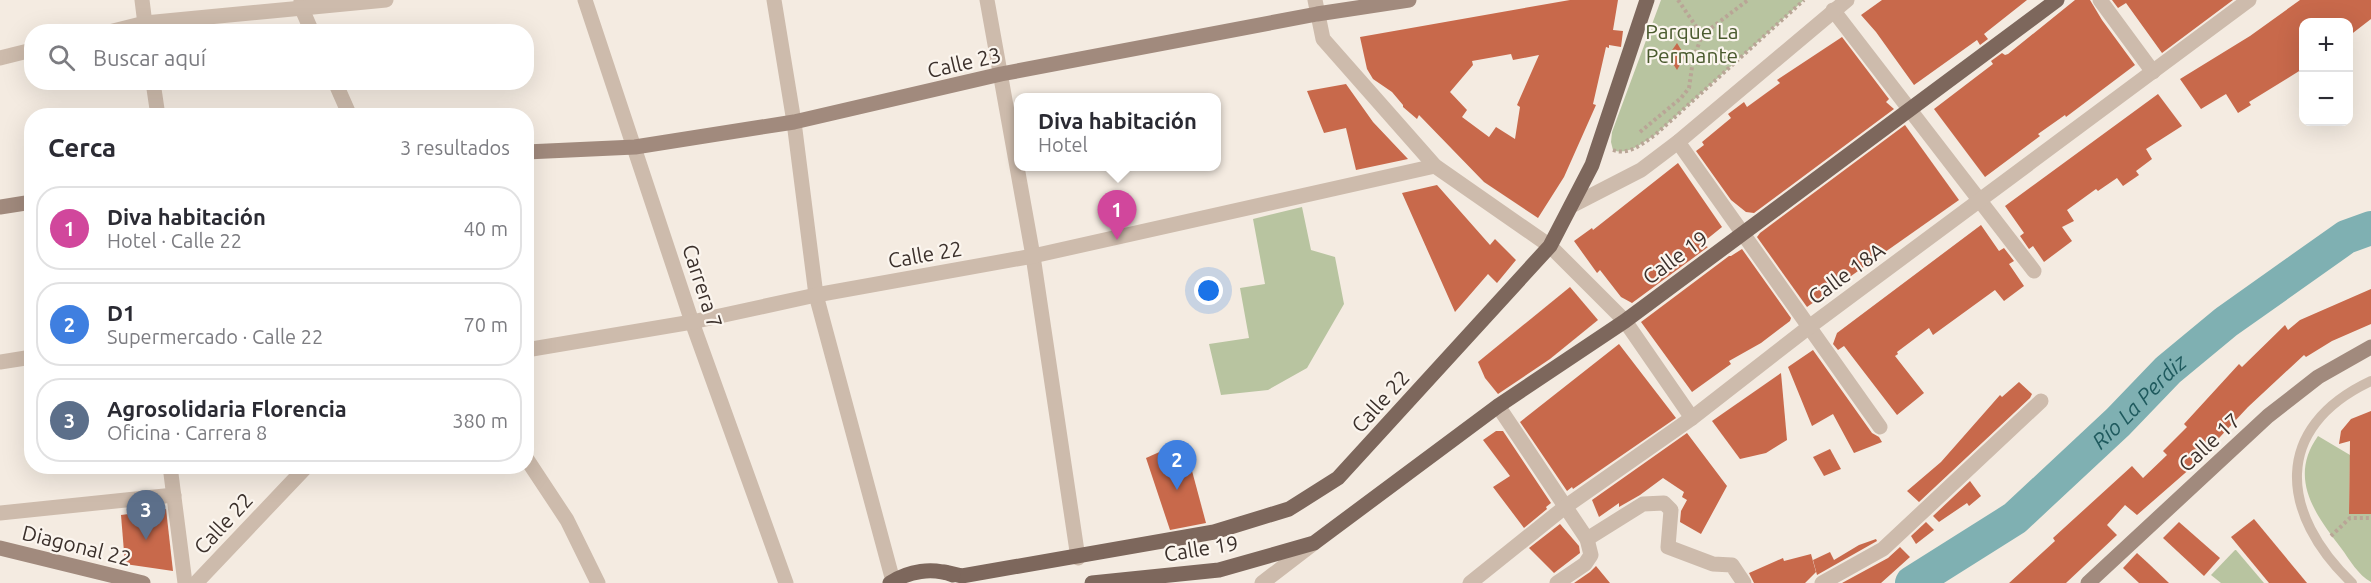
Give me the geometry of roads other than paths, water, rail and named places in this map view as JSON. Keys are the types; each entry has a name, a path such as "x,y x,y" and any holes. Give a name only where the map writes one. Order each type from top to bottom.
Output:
{"main road":[{"name":"Calle 22","path":"891,582 909,574 927,571 962,576 1078,558 1214,532 1289,509 1338,478 1550,246 1592,165 1647,0"},
{"name":"Calle 19","path":"1092,583 1219,570 1314,543 1498,406 1625,321 2057,0"},
{"path":"945,572 972,583"}],"street":[{"path":"142,0 146,24"},
{"path":"167,24 302,5 386,0"},
{"name":"Carrera 7","path":"585,0 692,322 786,583"},
{"path":"774,0 794,122 816,295 891,582"},
{"path":"987,0 1014,146"},
{"name":"Calle 23","path":"534,152 635,147 794,122 1001,74 1316,7 1409,0"},
{"path":"1570,206 1641,170 1678,142 1846,0"},
{"path":"2100,0 2153,72"},
{"name":"Calle 18A","path":"1470,583 1565,507 1692,418 1809,327 2249,0"},
{"path":"302,5 309,24"},
{"path":"1316,7 1323,39 1435,166 1550,246 1625,321 1692,418"},
{"path":"1833,10 2034,271"},
{"path":"0,58 24,53"},
{"path":"154,90 157,108"},
{"path":"339,90 346,108"},
{"path":"1678,142 1880,426"},
{"name":"Calle 22","path":"534,349 692,322 816,295 1034,256 1435,166"},
{"path":"1019,171 1034,256 1078,558"},
{"path":"0,207 24,203"},
{"name":"Calle 17","path":"2088,583 2268,416 2318,377 2371,347"},
{"path":"0,362 24,358"},
{"path":"1822,583 1883,549 2041,401"},
{"path":"1498,406 1587,538 1591,555 1585,564 1557,583"},
{"path":"534,470 567,520 598,583"},
{"path":"171,474 185,583"},
{"name":"Calle 22","path":"196,583 299,474"},
{"path":"0,513 174,495"},
{"path":"1587,538 1642,504 1664,503 1671,510 1668,547 1713,564 1732,566 1744,583"},
{"name":"Calle 19","path":"1262,583 1314,543"},
{"name":"Diagonal 22","path":"0,548 143,583"}],"lane":[{"path":"2352,583 2319,546 2303,511 2296,477 2301,446 2311,426 2328,408 2352,389 2371,381"}],"waterway":[{"name":"Río La Perdiz","path":"1912,583 2015,518 2118,422 2168,370 2226,322 2346,237 2371,228"}],"place":[{"name":"Diva habitación","path":"1117,240"},
{"name":"D1","path":"1177,490"},
{"name":"Agrosolidaria Florencia","path":"146,540"}],"park label":[{"name":"Parque La Permante","path":"1692,43"}]}
